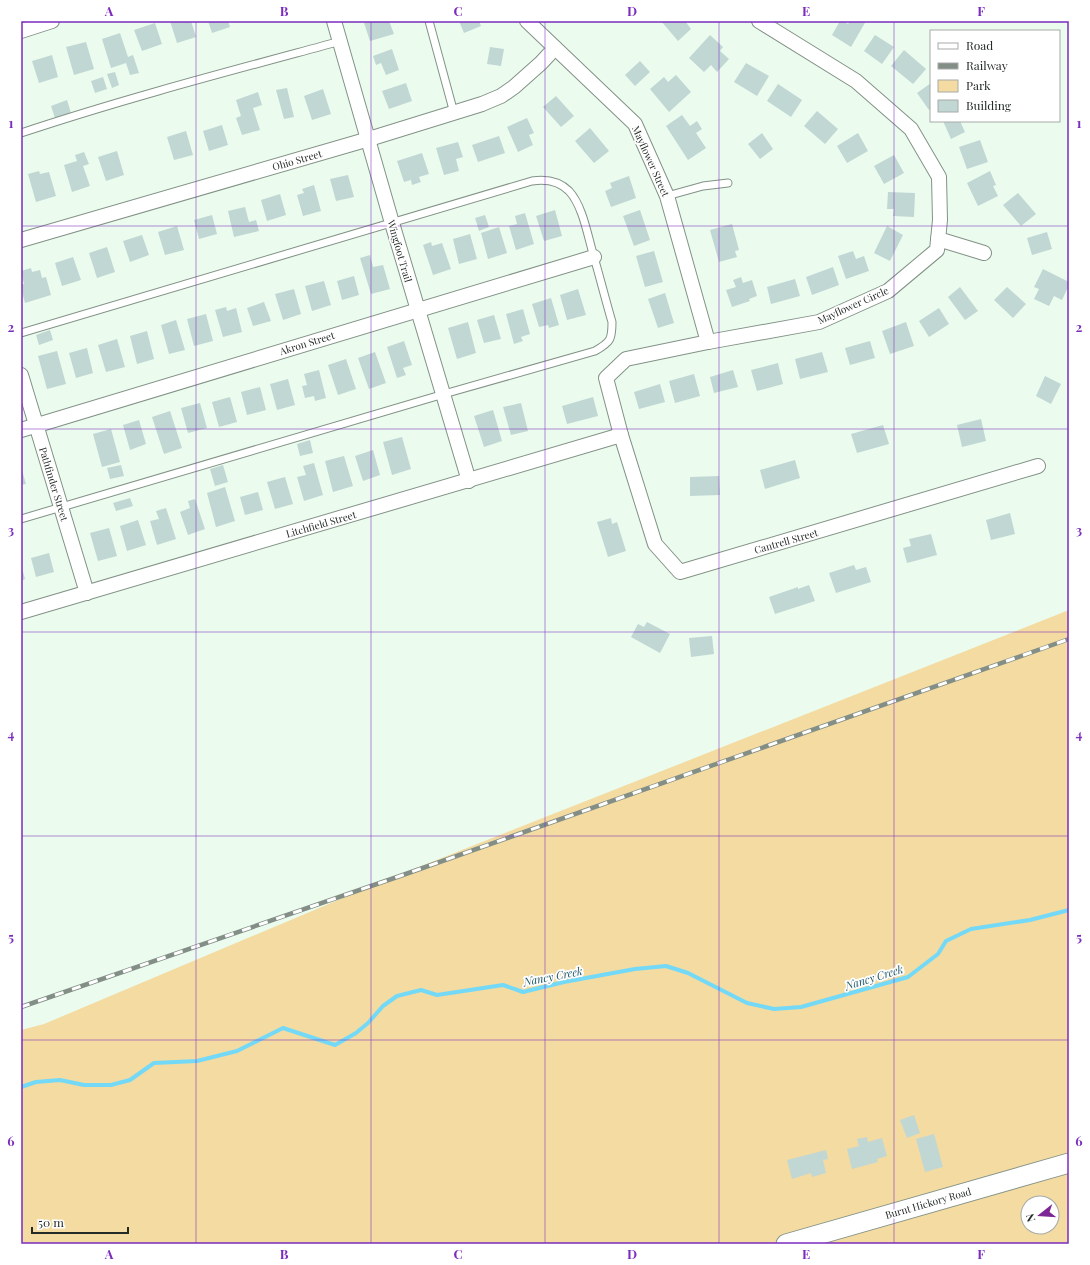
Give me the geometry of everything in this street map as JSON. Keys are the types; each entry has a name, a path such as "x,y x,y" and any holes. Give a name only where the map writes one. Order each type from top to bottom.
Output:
{"main road":[{"name":"Burnt Hickory Road","path":"786,1244 1069,1163"}],"street":[{"path":"22,28 52,21"},
{"name":"Wingfoot Trail","path":"334,21 417,309 469,480"},
{"name":"Mayflower Street","path":"527,21 635,124 667,196 708,342"},
{"name":"Mayflower Circle","path":"621,435 606,378 626,359 708,342 819,322 888,291 937,250 940,220 939,177 911,129 856,82 759,21"},
{"name":"Ohio Street","path":"21,240 369,139 482,104 501,96 528,76 556,48"},
{"path":"938,239 984,254"},
{"name":"Akron Street","path":"21,430 417,309 594,257"},
{"name":"Pathfinder Street","path":"21,375 87,593"},
{"name":"Cantrell Street","path":"621,435 655,544 680,572 1038,466"},
{"name":"Litchfield Street","path":"21,612 621,435"}],"lane":[{"path":"428,21 454,113"},
{"path":"21,133 107,106 341,42"},
{"path":"21,334 532,180 542,179 554,182 568,190 576,201 594,257 612,322 612,336 605,345 595,351 21,519"},
{"path":"667,196 704,186 728,184"}],"green space":[{"path":"1069,610 1069,1244 21,1244 21,1030 44,1024 376,884"}],"building":[{"path":"170,21 191,21 196,37 177,43"},
{"path":"208,21 228,21 230,27 212,33"},
{"path":"369,21 389,21 394,34 370,41 364,23"},
{"path":"459,21 479,21 481,26 464,33"},
{"path":"661,21 685,21 691,29 678,41"},
{"path":"840,21 848,24 850,21 866,21 851,47 832,35"},
{"path":"155,23 162,44 142,51 134,30"},
{"path":"120,33 128,57 133,55 139,73 130,75 126,63 111,68 102,39"},
{"path":"710,35 723,47 720,51 729,59 717,72 711,65 704,72 689,58"},
{"path":"875,35 894,47 882,64 864,51"},
{"path":"86,42 94,69 74,75 66,47"},
{"path":"490,47 504,49 501,66 487,64"},
{"path":"392,49 399,70 386,75 381,63 376,65 373,56"},
{"path":"904,50 926,69 913,84 891,66"},
{"path":"52,55 58,77 39,83 32,61"},
{"path":"640,61 650,72 635,86 625,75"},
{"path":"746,63 769,76 757,96 734,82"},
{"path":"115,72 119,85 112,88 107,74"},
{"path":"676,75 691,92 669,112 650,89 664,77 668,82"},
{"path":"103,77 107,89 95,93 91,81"},
{"path":"406,83 412,101 389,109 382,91"},
{"path":"778,84 802,100 791,117 767,101"},
{"path":"930,84 930,110 929,110 917,93"},
{"path":"287,88 294,117 284,119 276,90"},
{"path":"323,89 331,114 312,120 304,96"},
{"path":"258,92 262,105 253,108 260,130 242,135 236,118 241,116 236,100"},
{"path":"556,96 574,116 561,127 543,107"},
{"path":"67,100 71,113 55,118 51,106"},
{"path":"817,111 838,129 825,144 804,126"},
{"path":"682,115 690,126 697,121 702,129 696,133 706,148 688,160 666,126"},
{"path":"527,118 534,133 529,135 533,145 518,152 507,127"},
{"path":"943,122 960,122 965,132 951,139"},
{"path":"222,125 228,145 209,151 203,131"},
{"path":"590,128 609,151 594,163 575,141"},
{"path":"186,131 193,155 174,160 167,137"},
{"path":"762,133 773,149 760,159 748,144"},
{"path":"858,133 868,151 847,163 837,146"},
{"path":"499,136 505,153 478,162 472,145"},
{"path":"980,140 988,162 967,169 959,147"},
{"path":"458,142 463,157 456,159 459,171 444,175 436,148"},
{"path":"117,151 124,175 106,181 98,157"},
{"path":"84,152 89,164 83,166 90,186 72,192 64,165 77,161 75,155"},
{"path":"422,153 429,174 419,177 421,182 412,185 411,180 404,182 397,161"},
{"path":"894,155 904,173 884,184 874,166"},
{"path":"39,171 40,174 49,172 56,196 36,202 28,174"},
{"path":"990,171 996,185 993,186 998,196 978,206 967,183"},
{"path":"348,175 354,197 336,201 330,179"},
{"path":"629,176 636,198 611,207 605,191 612,188 610,183"},
{"path":"314,185 321,211 303,216 297,195 304,193 302,189"},
{"path":"888,192 915,193 914,217 893,216 894,209 887,209"},
{"path":"1018,193 1036,214 1021,226 1003,205"},
{"path":"280,194 286,215 267,221 261,200"},
{"path":"245,207 249,222 256,220 259,231 234,237 228,211"},
{"path":"555,210 562,236 544,241 536,216"},
{"path":"640,210 650,240 634,246 623,216"},
{"path":"525,213 534,244 516,250 509,226 517,224 515,216"},
{"path":"212,215 217,234 199,239 194,220"},
{"path":"485,215 489,227 479,231 475,218"},
{"path":"732,224 739,250 735,251 737,257 719,262 710,230"},
{"path":"177,226 184,250 165,255 158,232"},
{"path":"887,226 903,235 890,261 874,253"},
{"path":"499,227 507,253 488,259 481,233"},
{"path":"1047,232 1052,249 1032,255 1027,238"},
{"path":"470,234 477,259 459,264 453,239"},
{"path":"142,235 149,255 130,262 123,241"},
{"path":"431,242 432,246 442,243 451,269 433,275 423,245"},
{"path":"107,247 115,272 97,278 89,253"},
{"path":"654,251 663,282 645,287 636,256"},
{"path":"853,251 856,259 864,256 869,271 846,279 838,256"},
{"path":"370,255 373,267 383,265 390,289 371,294 360,258"},
{"path":"73,257 81,280 62,286 55,263"},
{"path":"833,267 839,285 812,295 806,277"},
{"path":"31,268 32,272 40,270 42,278 46,277 51,295 25,303 21,288 21,285 24,284 21,271"},
{"path":"1043,269 1069,282 1062,300 1054,296 1049,306 1034,299 1039,289 1034,287"},
{"path":"354,276 359,295 342,300 337,281"},
{"path":"741,277 743,283 752,280 757,296 749,299 750,301 732,307 726,290 736,287 733,280"},
{"path":"795,279 800,296 771,304 767,287"},
{"path":"324,281 331,305 312,311 305,286"},
{"path":"960,287 978,311 965,320 948,297"},
{"path":"1007,287 1026,304 1013,318 994,300"},
{"path":"294,289 301,314 283,320 275,294"},
{"path":"578,289 586,315 567,320 560,295"},
{"path":"665,293 674,323 658,328 648,299"},
{"path":"551,298 559,325 549,328 548,325 539,327 532,304"},
{"path":"264,302 271,321 253,326 247,308"},
{"path":"226,307 227,311 236,308 242,332 223,337 215,310"},
{"path":"939,308 949,324 929,337 919,321"},
{"path":"523,309 530,334 521,337 523,341 514,344 506,314"},
{"path":"206,314 213,341 194,346 187,319"},
{"path":"494,315 501,339 484,343 477,320"},
{"path":"176,320 185,350 169,354 161,325"},
{"path":"468,322 476,353 457,359 448,328"},
{"path":"906,322 914,346 890,354 882,331"},
{"path":"50,330 53,340 39,345 36,335"},
{"path":"147,331 154,359 137,364 130,336"},
{"path":"117,339 125,367 106,372 98,345"},
{"path":"404,341 412,365 403,368 406,375 397,378 387,347"},
{"path":"870,341 875,358 850,365 845,348"},
{"path":"87,348 93,373 76,378 69,353"},
{"path":"57,351 66,384 47,389 38,356"},
{"path":"375,352 386,383 369,389 358,358"},
{"path":"822,352 828,372 800,379 795,359"},
{"path":"346,359 356,389 338,395 328,365"},
{"path":"778,363 783,384 757,391 751,370"},
{"path":"319,370 326,398 315,401 314,396 305,398 302,386 307,385 304,374"},
{"path":"733,370 738,387 714,393 710,377"},
{"path":"694,374 700,396 675,403 669,381"},
{"path":"1045,376 1061,384 1051,404 1036,396"},
{"path":"288,379 295,405 277,410 270,384"},
{"path":"660,384 665,402 639,409 634,392"},
{"path":"260,387 266,410 247,415 241,392"},
{"path":"230,397 237,422 219,427 212,402"},
{"path":"593,397 598,416 567,424 562,406"},
{"path":"200,403 207,428 188,433 181,408"},
{"path":"521,403 528,431 511,435 503,407"},
{"path":"493,410 502,441 484,447 474,416"},
{"path":"170,411 182,448 164,454 152,417"},
{"path":"981,419 986,441 962,447 957,425"},
{"path":"139,420 146,444 130,450 123,425"},
{"path":"883,425 889,444 857,453 851,434"},
{"path":"111,429 120,462 102,467 93,434"},
{"path":"402,437 411,469 392,475 383,442"},
{"path":"310,440 313,453 300,456 297,444"},
{"path":"373,450 380,475 363,481 355,456"},
{"path":"344,456 353,486 333,492 325,461"},
{"path":"795,460 800,478 765,489 760,470"},
{"path":"314,463 323,495 304,501 297,477 306,475 303,466"},
{"path":"121,465 124,476 110,479 107,468"},
{"path":"223,465 228,482 215,486 210,469"},
{"path":"21,467 26,484 21,485"},
{"path":"719,476 720,495 690,496 690,477"},
{"path":"285,477 293,504 275,509 267,482"},
{"path":"225,487 235,521 216,527 207,493"},
{"path":"258,492 263,510 245,515 240,497"},
{"path":"130,498 133,506 116,511 113,503"},
{"path":"195,499 205,529 188,535 180,512 190,508 188,501"},
{"path":"166,508 176,539 157,545 150,521 159,519 156,511"},
{"path":"1010,513 1015,534 991,540 986,520"},
{"path":"611,518 612,524 617,522 626,551 608,557 597,522"},
{"path":"138,520 146,545 127,551 120,526"},
{"path":"109,528 117,556 98,561 90,533"},
{"path":"931,534 937,555 907,563 903,548 911,546 909,539"},
{"path":"49,553 54,572 36,577 31,558"},
{"path":"21,565 25,579 21,581"},
{"path":"854,565 856,570 866,567 871,582 836,593 829,573"},
{"path":"809,585 815,601 775,614 769,597 798,587 798,589"},
{"path":"647,622 670,634 660,653 631,637 638,624 644,627"},
{"path":"712,636 714,654 691,657 689,638"},
{"path":"914,1115 920,1133 907,1138 900,1120"},
{"path":"934,1134 943,1167 925,1172 916,1139"},
{"path":"867,1137 868,1142 882,1138 887,1156 877,1159 878,1162 852,1169 847,1149 859,1146 857,1139"},
{"path":"826,1150 828,1159 823,1160 826,1173 812,1177 811,1173 792,1179 787,1160"}],"waterway":[{"name":"Nancy Creek","path":"21,1087 36,1082 60,1080 84,1085 111,1085 130,1080 154,1063 197,1061 237,1051 283,1028 335,1045 356,1033 368,1023 383,1006 397,996 421,990 437,995 503,985 523,992 564,982 635,969 666,966 688,973 747,1003 774,1009 801,1007 908,977 938,954 946,941 971,929 1030,920 1069,910"}],"railway":[{"path":"21,1007 400,876 1069,639"}]}
